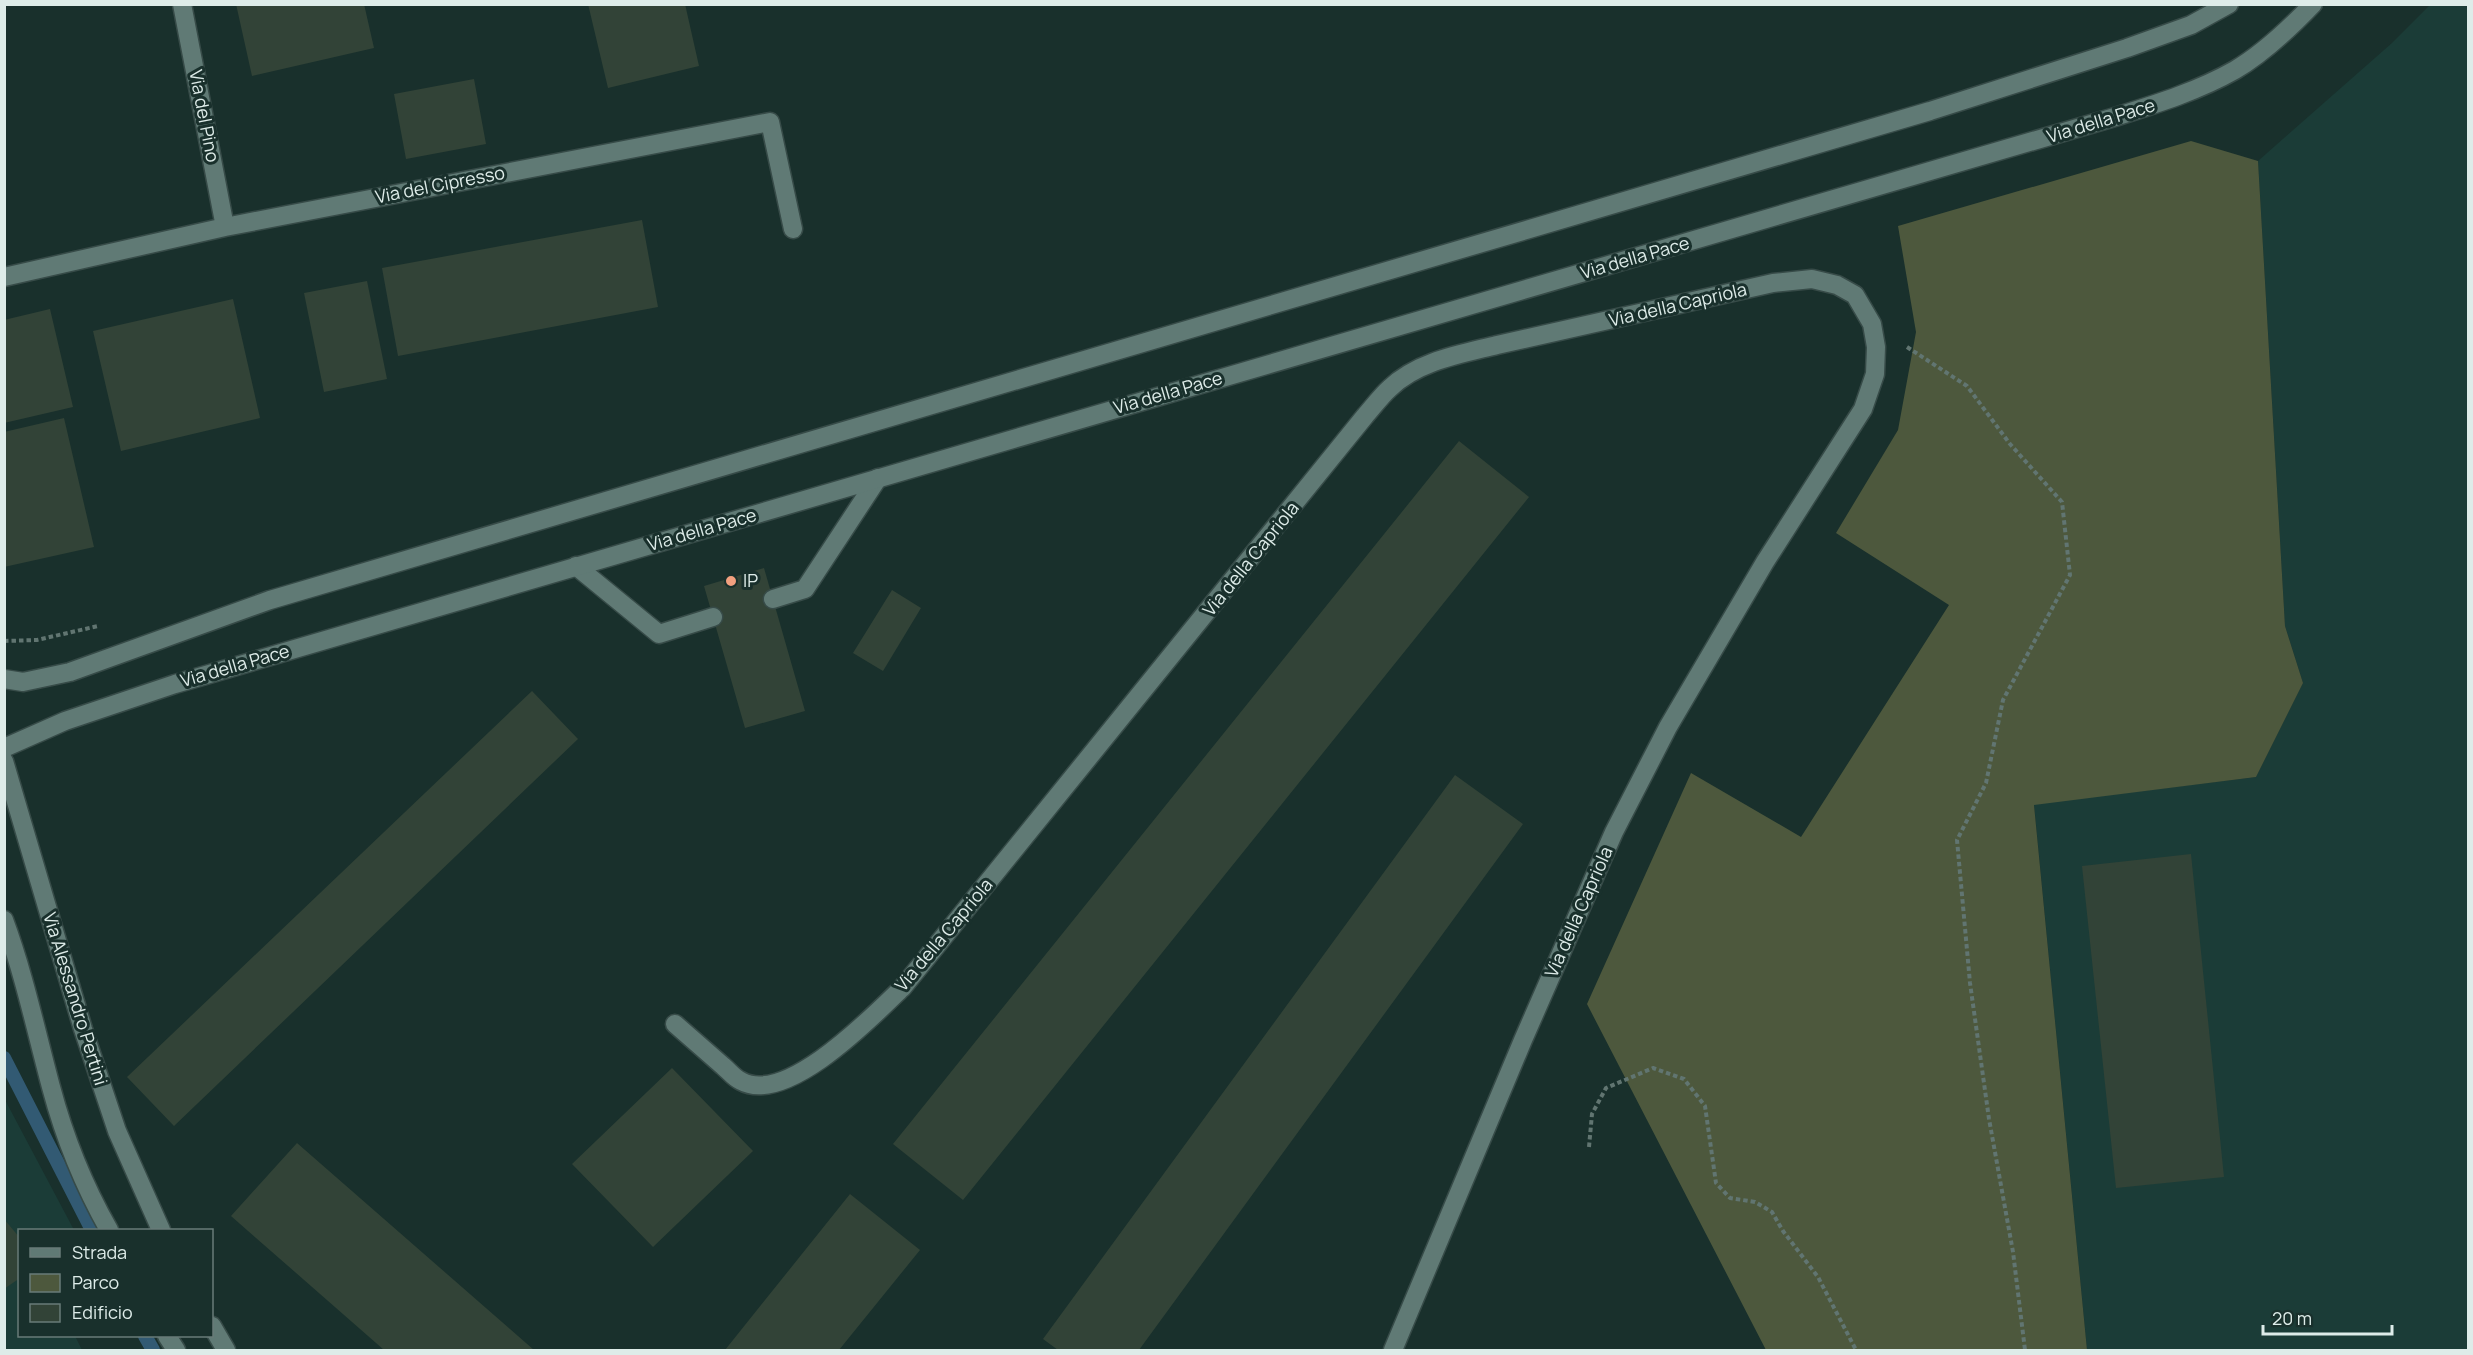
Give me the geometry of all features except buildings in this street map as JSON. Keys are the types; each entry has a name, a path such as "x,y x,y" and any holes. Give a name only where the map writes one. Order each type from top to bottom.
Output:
{"street":[{"name":"Via del Pino","path":"182,4 225,227"},
{"path":"4,680 23,682 70,672 281,596 1930,111 2127,48 2191,25 2229,4"},
{"name":"Via della Pace","path":"4,748 101,707 2115,117 2179,96 2236,69 2286,32 2313,4"},
{"name":"Via del Cipresso","path":"4,277 225,227 770,122 793,229"},
{"name":"Via della Capriola","path":"675,1024 741,1082 766,1086 784,1082 814,1064 868,1021 903,987 1365,416 1391,387 1422,367 1458,354 1773,284 1812,279 1837,285 1854,295 1872,324 1876,347 1875,374 1863,409 1759,572 1668,727 1614,832 1393,1350"},
{"path":"773,599 805,589 878,478"},
{"path":"576,566 659,634 713,617"},
{"name":"Via Alessandro Pertini","path":"4,761 83,1029 117,1131 161,1229"},
{"path":"4,920 14,947 51,1089 63,1126 94,1204 108,1229"},
{"path":"213,1328 226,1350"},
{"path":"168,1337 176,1350"}],"path":[{"path":"1872,324 1967,387 2010,444 2062,502 2070,575 2003,700 1986,783 1957,840 1970,983 1989,1119 2013,1252 2025,1350"},
{"path":"1589,1147 1592,1114 1606,1088 1653,1068 1684,1079 1705,1106 1712,1139 1716,1183 1730,1198 1755,1202 1772,1212 1783,1231 1818,1278 1856,1350"}],"shaded area":[{"path":"2430,5 2468,5 2468,1350 2087,1350 2034,804 2256,777 2303,683 2285,626 2258,161 2392,43"},
{"path":"4,1098 73,1229 18,1229 18,1337 76,1337 82,1350 5,1350"}],"green space":[{"path":"2191,141 2258,161 2285,626 2303,683 2256,777 2034,805 2087,1350 1766,1350 1587,1004 1691,773 1801,837 1949,605 1836,533 1898,430 1916,332 1898,226"}],"waterway":[{"path":"4,1058 91,1229"},
{"path":"146,1337 153,1350"}],"place":[{"name":"IP","path":"731,581"}]}
